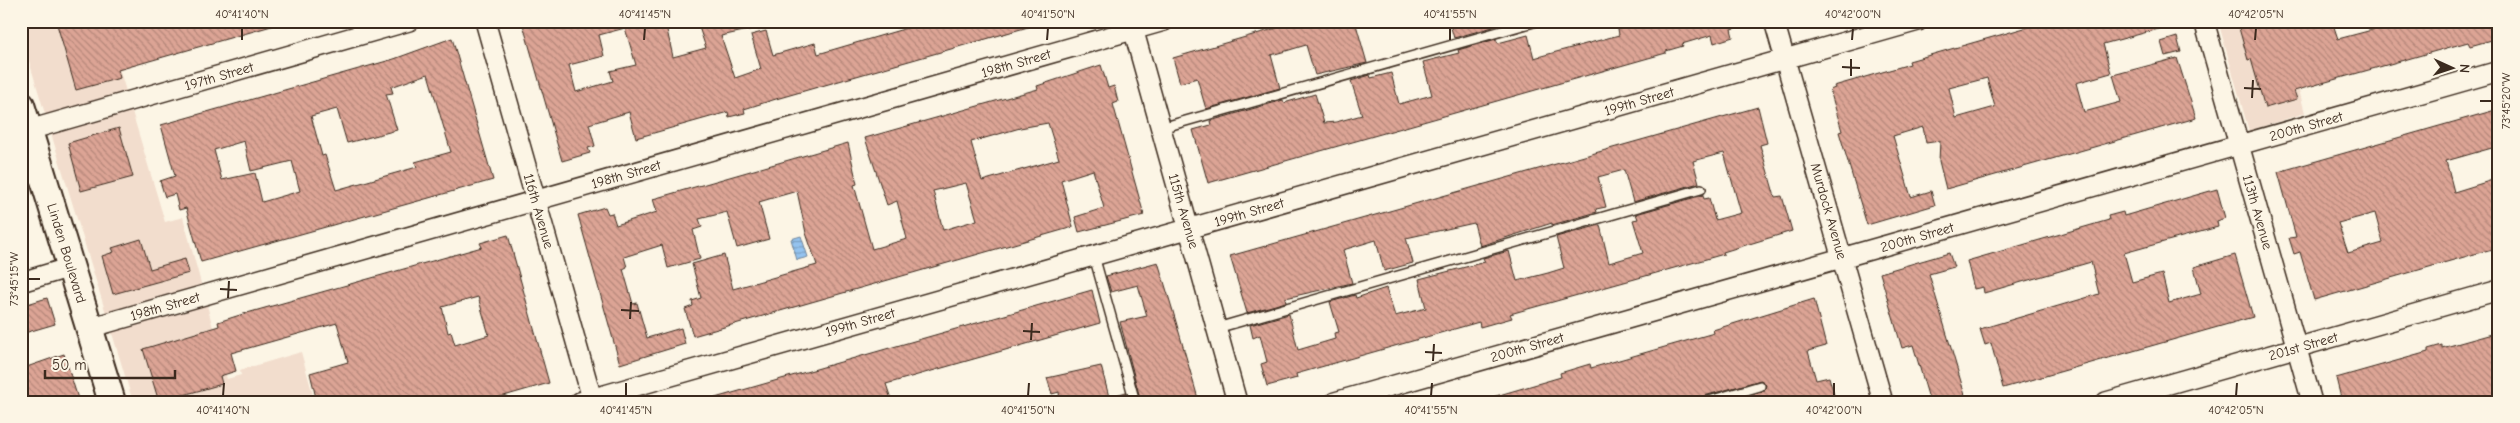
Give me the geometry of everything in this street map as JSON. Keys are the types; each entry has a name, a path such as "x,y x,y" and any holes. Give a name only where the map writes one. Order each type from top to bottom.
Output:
{"main road":[{"name":"Linden Boulevard","path":"21,105 112,402"}],"street":[{"name":"197th Street","path":"29,130 409,21"},
{"name":"116th Avenue","path":"485,21 536,200 589,401"},
{"name":"198th Street","path":"89,328 1132,26 1164,21"},
{"name":"Murdock Avenue","path":"1774,21 1883,402"},
{"name":"199th Street","path":"589,401 1918,21"},
{"name":"113th Avenue","path":"2204,21 2312,402"},
{"name":"115th Avenue","path":"1132,26 1237,402"},
{"name":"200th Street","path":"1335,402 2499,71"},
{"path":"21,282 71,267"},
{"name":"201st Street","path":"2106,402 2499,290"}],"lane":[{"path":"1161,128 1536,21"},
{"path":"1217,328 1701,189"},
{"path":"1094,256 1135,402"},
{"path":"1706,402 1760,386"}],"shaded area":[{"path":"21,21 105,21 165,222 183,217 227,379 241,375 240,370 301,352 315,402 133,402 21,35"},
{"path":"2218,21 2281,21 2305,113 2249,131"}],"water":[{"path":"801,236 808,257 797,260 791,239"}],"building":[{"path":"56,21 154,21 155,25 170,21 274,21 275,25 118,70 120,78 76,90"},
{"path":"522,21 557,21 559,27 576,21 665,21 673,57 706,48 697,21 761,21 762,27 721,36 735,78 761,69 751,35 766,31 773,55 815,43 818,54 931,21 1035,21 1035,25 744,109 745,113 729,117 728,112 636,138 629,112 589,124 595,146 588,148 590,153 562,161","holes":["625,28 636,65 610,71 613,81 576,92 569,65 604,56 599,35"]},
{"path":"1301,21 1355,21 1367,63 1315,75 1306,45 1271,55 1280,88 1206,109 1197,78 1180,83 1173,58"},
{"path":"1449,21 1492,21 1493,27 1454,38"},
{"path":"1644,21 1745,21 1745,25 1731,29 1733,37 1714,43 1712,35 1682,44 1683,46 1666,51 1666,53 1208,183 1193,130 1211,125 1210,121 1283,100 1284,103 1315,94 1324,123 1336,122 1362,115 1351,81 1370,75 1371,78 1391,73 1399,104 1432,95 1423,62 1459,53 1458,50 1496,39 1498,43 1528,35 1534,58 1619,35 1618,29"},
{"path":"2049,21 2169,21 2170,26 2103,44 2111,73 2076,83 2084,112 2121,102 2113,75 2177,58 2196,118 1946,189 1939,161 1940,141 1926,143 1923,127 1893,136 1911,197 1931,191 1935,205 1867,225 1839,132 1842,131 1830,90 1835,88 1834,86 1910,64 1909,61","holes":["1987,78 1995,107 1956,118 1949,88"]},
{"path":"2237,21 2278,21 2279,26 2297,21 2332,21 2338,39 2406,21 2499,21 2499,38 2470,46 2468,42 2294,91 2297,99 2265,108 2251,59 2248,60"},
{"path":"2177,37 2181,52 2165,56 2161,42"},
{"path":"452,38 493,180 201,262 186,208 179,210 175,194 165,197 160,181 175,176 161,125 394,59","holes":["428,74 451,152 415,162 417,167 336,190 325,155 322,156 311,116 337,109 347,143 397,130 386,94 393,93 391,87","244,141 251,171 292,161 300,191 262,202 255,173 222,180 214,150"]},
{"path":"1101,65 1108,88 1114,86 1118,102 1113,104 1144,215 1079,232 1075,217 1104,208 1093,170 1061,180 1073,227 693,336 685,309 693,306 692,301 701,298 692,264 724,255 733,289 817,265 806,233 797,191 759,202 769,239 737,248 727,212 699,219 702,227 693,230 700,259 668,268 662,245 624,257 627,267 623,269 633,304 637,303 647,338 681,328 685,344 620,364 578,215 605,207 608,214 612,213 616,225 657,212 653,199 848,143 857,184 854,185 872,249 907,239 897,201 887,205 865,138 1038,89 1037,86","holes":["1048,123 1059,159 982,181 971,142 1020,128","966,183 977,220 943,230 933,191"]},
{"path":"1758,107 1767,143 1760,145 1775,197 1782,196 1792,231 1723,252 1724,254 1510,314 1512,318 1480,327 1479,322 1296,374 1297,378 1267,386 1261,364 1267,362 1260,335 1253,338 1250,325 1289,314 1298,350 1335,339 1334,333 1339,332 1330,302 1355,295 1356,298 1386,288 1395,316 1426,308 1419,279 1485,262 1483,258 1509,251 1517,281 1548,273 1564,268 1556,237 1600,225 1609,263 1643,253 1633,220 1638,219 1636,214 1703,195 1704,199 1709,198 1715,220 1741,213 1724,153 1693,161 1699,183 1633,202 1624,170 1598,177 1606,207 1596,209 1597,212 1552,225 1552,223 1480,246 1474,223 1406,238 1413,263 1384,271 1376,240 1343,250 1352,283 1285,298 1286,302 1247,313 1230,256"},
{"path":"2499,109 2499,146 2446,161 2454,192 2499,178 2499,247 2314,300 2300,252 2294,254 2289,238 2296,237 2278,172","holes":["2375,213 2383,243 2348,253 2338,223"]},
{"path":"119,128 133,177 81,191 68,143"},
{"path":"2217,189 2225,218 2217,221 2218,227 2124,253 2132,282 2162,274 2169,303 2201,294 2194,267 2235,255 2253,317 2003,388 1991,343 1985,345 1980,329 2099,294 2091,262 1984,293 1983,287 1974,289 1967,261 2109,220 2108,216 2123,212 2124,216"},
{"path":"508,235 549,383 483,402 481,395 459,402 317,402 310,373 348,362 337,323 231,353 236,371 220,376 222,384 159,402 143,349 219,326 218,322 240,315 482,247 480,243","holes":["478,297 489,335 455,345 451,332 448,333 442,307"]},
{"path":"141,239 150,269 185,259 189,273 113,294 102,256 114,252 112,248"},
{"path":"1949,253 1954,267 1929,274 1967,402 1930,402 1913,345 1902,348 1880,273"},
{"path":"1158,262 1199,402 1141,402 1120,322 1147,316 1138,285 1111,292 1106,276"},
{"path":"1092,290 1100,323 886,384 892,402 716,402 715,398"},
{"path":"47,298 55,324 21,334 21,306"},
{"path":"1814,299 1826,346 1808,351 1816,380 1829,377 1836,402 1729,402 1764,391 1766,385 1761,380 1704,396 1700,402 1490,402 1489,398 1561,377 1560,373 1590,364 1591,368 1714,333 1713,330"},
{"path":"2499,332 2499,402 2342,402 2336,378 2428,352 2428,349 2442,345 2442,348"},
{"path":"64,354 79,402 25,402 21,389 21,369"},
{"path":"1101,366 1109,397 1126,392 1128,402 1060,402 1059,392 1052,394 1047,378"}]}
